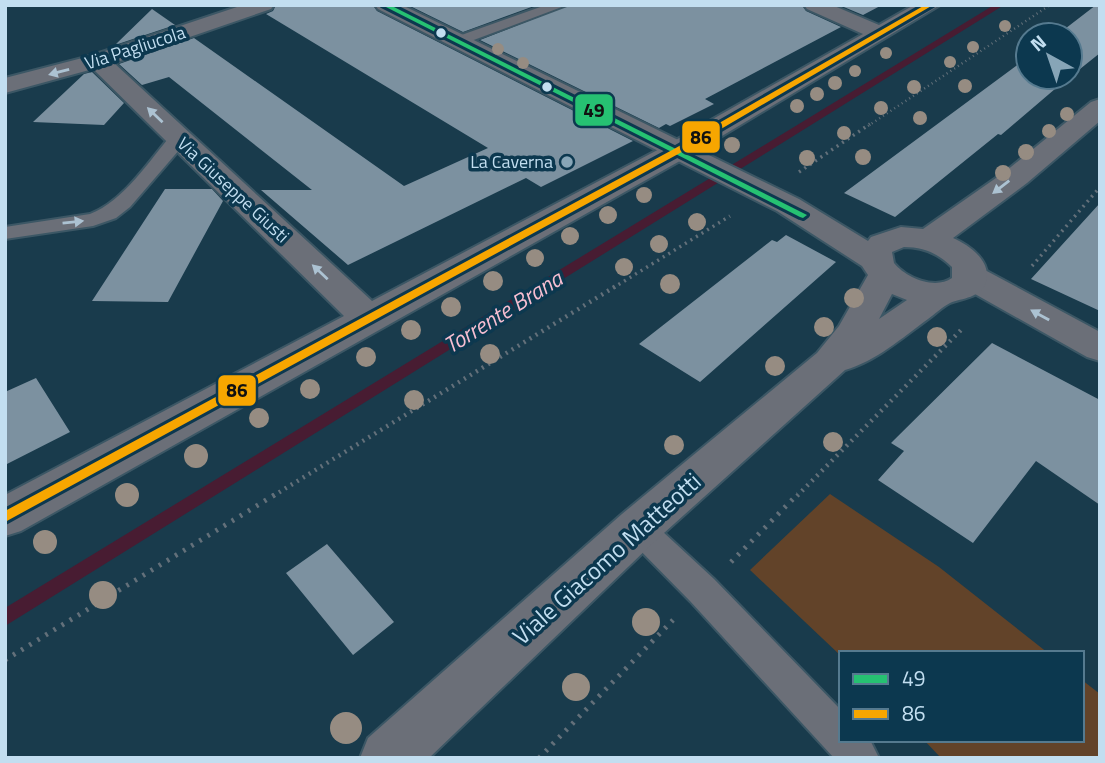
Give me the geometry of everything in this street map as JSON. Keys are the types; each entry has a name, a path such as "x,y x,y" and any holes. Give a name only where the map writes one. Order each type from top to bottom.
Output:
{"street":[{"name":"Via Pagliucola","path":"5,86 98,61 264,5"},
{"path":"386,5 768,196 883,259 913,290 939,294"},
{"path":"814,5 880,34"},
{"path":"5,517 369,319 688,157 930,5"},
{"name":"Via Giuseppe Giusti","path":"98,61 369,319"},
{"path":"928,240 963,218 1100,107"},
{"path":"965,266 1039,181 1055,146"},
{"path":"883,259 901,237 928,240 965,266 1100,348"},
{"name":"Viale Giacomo Matteotti","path":"388,758 638,528 830,363 853,334 883,259"},
{"name":"Viale Giacomo Matteotti","path":"830,363 868,344 939,294 960,290 965,266"}],"lane":[{"path":"458,41 559,5"},
{"path":"5,233 93,220 109,214 123,203 179,138"},
{"path":"638,528 702,590 839,736"},
{"path":"845,742 860,758"}],"path":[{"path":"5,660 768,196 1050,5"},
{"path":"539,758 702,590 974,318"}],"shaded area":[{"path":"830,494 939,567 1045,651 839,651 839,654 750,570"},
{"path":"1084,682 1100,694 1100,758 941,758 926,742 1084,742"}],"building":[{"path":"276,5 373,5 377,11 633,141 541,187 526,178 348,265 261,190 312,190 169,77 142,85 119,64 194,38 404,186 488,148 266,14 273,11"},
{"path":"408,5 537,5 463,32"},
{"path":"569,5 802,5 806,11 841,27 705,99 714,104 670,126 666,124 659,128 480,40"},
{"path":"839,5 882,5 863,15"},
{"path":"1096,5 1100,5 1100,53 1084,66 1084,21 1075,21"},
{"path":"152,9 175,25 115,45"},
{"path":"1014,67 1014,91 1053,91 1001,135 998,134 895,217 844,193"},
{"path":"92,72 124,103 104,125 33,122 84,74"},
{"path":"165,189 212,189 223,201 168,302 92,301"},
{"path":"1100,203 1100,311 1031,279"},
{"path":"786,235 836,262 700,382 639,344 772,240 777,242"},
{"path":"992,343 1100,400 1100,505 1036,461 973,543 878,480 904,451 891,443"},
{"path":"36,378 70,432 5,465 5,392"},
{"path":"327,544 394,622 353,655 286,573"}],"waterway":[{"name":"Torrente Brana","path":"5,618 1000,5"}],"transit line":[{"name":"49","path":"385,5 803,215"},
{"name":"86","path":"5,517 677,151 930,5"}],"place":[{"name":"La Caverna","path":"567,162"}]}
